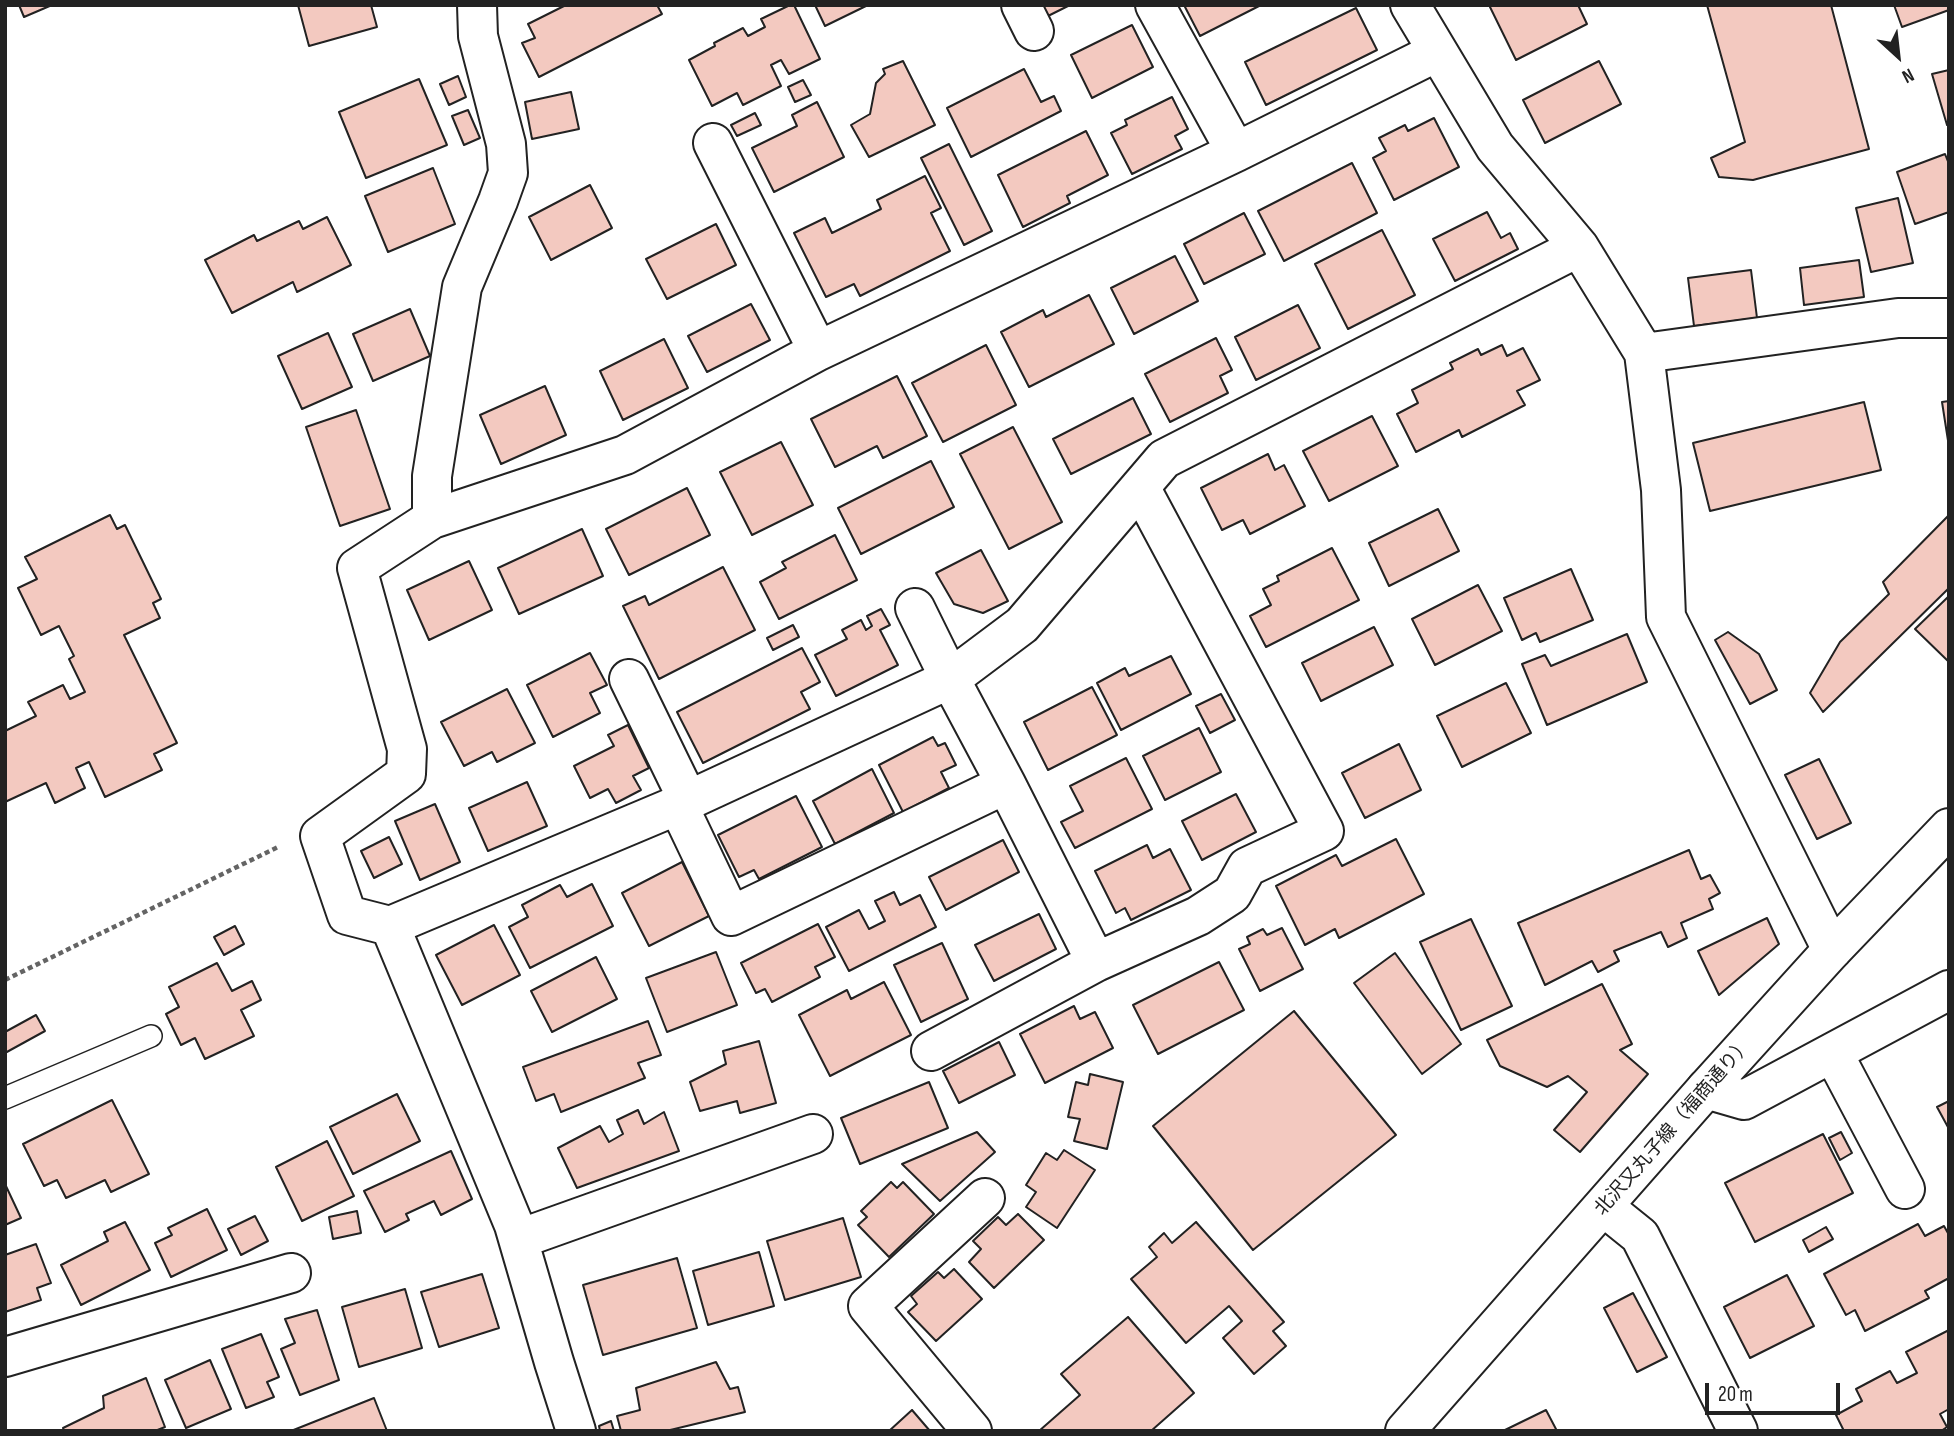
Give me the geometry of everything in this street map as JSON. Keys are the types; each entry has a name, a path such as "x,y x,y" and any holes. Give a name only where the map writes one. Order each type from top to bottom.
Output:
{"street":[{"path":"432,519 432,476 461,287 508,173 506,144 478,36 478,5"},
{"path":"1155,5 1236,152"},
{"path":"1410,5 1495,147 1579,247 1644,354 1661,490 1666,617 1832,950"},
{"path":"1437,52 1236,152 818,351 625,455 432,519 357,568 407,749 406,774 320,836 347,915 390,926 683,803 950,679 1022,625 1164,459 1579,247"},
{"path":"713,143 818,351"},
{"path":"1644,354 1898,318 1949,318"},
{"path":"931,1051 1096,962 1198,916 1232,894 1247,867 1324,831 1140,486"},
{"path":"915,608 1096,962"},
{"path":"629,679 731,916 1006,784"},
{"name":"北沢又丸子線（福商通り）","path":"1405,1431 1706,1089 1832,950 1949,828"},
{"path":"390,926 519,1239 576,1431"},
{"path":"1706,1089 1744,1100 1949,990"},
{"path":"1833,1053 1905,1189"},
{"path":"519,1239 813,1134"},
{"path":"972,1431 868,1306 985,1198"},
{"path":"1604,1207 1640,1236 1738,1431"},
{"path":"5,1357 291,1273"}],"lane":[{"path":"5,1098 151,1036"}],"path":[{"path":"5,980 279,847 320,836"}],"building":[{"path":"19,5 52,5 24,17"},
{"path":"298,5 371,5 377,27 309,46"},
{"path":"566,5 657,5 662,14 539,77 522,43 535,38 528,24"},
{"path":"794,5 820,59 789,74 781,60 771,65 781,86 743,105 737,93 712,106 689,60 743,28 748,36 765,27 761,19"},
{"path":"815,5 868,5 825,26"},
{"path":"1040,5 1070,5 1046,17"},
{"path":"1184,5 1261,5 1200,36"},
{"path":"1489,5 1578,5 1587,24 1516,60"},
{"path":"1707,5 1831,5 1869,149 1753,180 1719,177 1711,158 1745,142"},
{"path":"1894,5 1949,5 1949,10 1902,27"},
{"path":"1356,8 1377,50 1266,105 1245,62"},
{"path":"1132,25 1153,67 1092,98 1071,55"},
{"path":"903,61 935,125 869,157 851,125 870,114 876,83 885,74 883,69"},
{"path":"1599,61 1621,104 1545,143 1523,100"},
{"path":"1024,69 1041,102 1054,96 1061,111 971,157 947,108"},
{"path":"1949,70 1949,124 1947,125 1932,74"},
{"path":"458,76 466,97 449,105 440,84"},
{"path":"419,79 447,145 366,178 339,112"},
{"path":"803,80 811,95 795,102 788,87"},
{"path":"571,92 579,129 532,139 525,102"},
{"path":"1172,97 1188,129 1175,136 1182,149 1132,174 1111,133 1127,125 1125,120"},
{"path":"817,102 844,157 774,192 752,148 797,126 792,115"},
{"path":"468,110 480,138 464,145 452,116"},
{"path":"755,113 761,125 737,136 731,125"},
{"path":"1434,118 1459,167 1394,200 1373,158 1386,151 1379,138 1405,125 1408,131"},
{"path":"1086,131 1108,175 1067,196 1070,203 1023,227 998,175"},
{"path":"949,144 992,231 964,245 921,158"},
{"path":"1945,154 1949,164 1949,212 1915,224 1897,172"},
{"path":"1352,163 1377,213 1284,261 1258,211"},
{"path":"433,168 455,224 388,252 365,196"},
{"path":"925,176 941,208 931,213 950,251 860,296 854,284 826,297 794,233 825,218 832,233 881,209 877,200"},
{"path":"590,185 612,228 551,260 529,217"},
{"path":"1898,198 1913,263 1871,272 1856,208"},
{"path":"1487,212 1501,238 1510,233 1518,249 1455,281 1433,239"},
{"path":"1244,213 1265,254 1204,284 1184,244"},
{"path":"327,217 351,265 297,292 293,282 232,313 205,260 254,235 257,241 299,221 303,229"},
{"path":"716,224 736,265 667,299 646,259"},
{"path":"1382,230 1415,295 1348,329 1315,264"},
{"path":"1175,256 1198,301 1134,334 1111,288"},
{"path":"1859,260 1864,297 1804,305 1800,268"},
{"path":"1751,270 1757,318 1694,326 1688,278"},
{"path":"1089,295 1114,344 1029,387 1001,332 1043,310 1046,317"},
{"path":"751,304 770,340 707,372 688,336"},
{"path":"1298,305 1320,348 1256,380 1235,337"},
{"path":"410,309 430,356 373,381 353,334"},
{"path":"328,333 352,387 302,409 278,356"},
{"path":"1216,338 1232,370 1220,376 1228,393 1170,422 1145,374"},
{"path":"664,339 688,388 623,420 600,371"},
{"path":"986,345 1016,405 943,442 912,383"},
{"path":"1502,345 1507,356 1523,348 1540,380 1517,391 1525,405 1462,437 1459,430 1416,452 1397,414 1418,403 1412,390 1453,369 1450,363 1478,349 1481,355"},
{"path":"897,376 927,436 883,458 877,446 835,467 811,419"},
{"path":"545,386 566,435 501,464 480,415"},
{"path":"1133,398 1151,434 1071,474 1053,439"},
{"path":"1949,401 1949,447 1942,402"},
{"path":"1864,402 1881,470 1710,511 1693,443"},
{"path":"356,410 390,509 340,526 306,427"},
{"path":"1372,416 1398,466 1329,501 1303,451"},
{"path":"1013,427 1062,522 1009,549 960,454"},
{"path":"781,442 813,505 752,535 720,472"},
{"path":"1268,454 1275,470 1284,465 1305,506 1250,534 1243,520 1222,530 1201,488"},
{"path":"931,461 954,507 861,554 838,508"},
{"path":"687,488 710,535 629,575 606,529"},
{"path":"1438,509 1459,551 1389,586 1369,543"},
{"path":"110,515 117,529 125,525 161,599 153,603 160,618 124,635 177,743 154,754 162,770 105,797 89,762 76,768 85,788 55,803 46,783 5,802 5,731 36,716 28,702 63,685 70,699 85,692 69,659 74,656 59,626 41,635 18,588 37,579 25,557"},
{"path":"1949,515 1949,588 1823,712 1810,693 1840,642 1889,594 1883,582"},
{"path":"582,529 603,576 519,614 498,568"},
{"path":"835,535 857,580 779,619 760,582 786,568 782,562"},
{"path":"1332,548 1359,600 1266,647 1250,616 1271,605 1263,589 1279,581 1277,576"},
{"path":"981,550 1008,601 983,613 954,604 936,573"},
{"path":"469,561 492,610 429,640 407,590"},
{"path":"723,567 755,630 659,679 623,606 645,596 649,605"},
{"path":"1571,569 1593,620 1540,642 1536,633 1522,640 1504,598"},
{"path":"1478,585 1502,631 1435,665 1412,619"},
{"path":"1949,596 1949,662 1915,629"},
{"path":"881,609 890,625 880,630 898,665 836,696 815,655 847,639 842,630 861,620 866,630 872,626 867,616"},
{"path":"793,625 799,637 773,650 767,638"},
{"path":"1374,627 1393,665 1321,701 1302,663"},
{"path":"1728,632 1759,654 1777,690 1750,704 1715,640"},
{"path":"1627,634 1647,682 1547,725 1522,664 1545,655 1551,666"},
{"path":"802,648 820,682 801,692 810,709 703,763 677,712"},
{"path":"590,653 607,685 590,693 600,713 553,737 527,685"},
{"path":"1171,656 1191,694 1121,730 1097,683 1125,668 1129,676"},
{"path":"1506,683 1531,733 1462,767 1437,716"},
{"path":"1092,687 1117,735 1048,770 1024,722"},
{"path":"507,689 535,743 497,762 492,752 464,766 441,722"},
{"path":"1221,694 1235,720 1210,733 1196,706"},
{"path":"628,725 649,768 633,776 641,790 616,803 608,789 590,798 574,766 614,746 608,735"},
{"path":"1199,728 1221,772 1165,800 1143,756"},
{"path":"933,737 938,746 945,743 956,765 941,772 949,788 903,812 879,765"},
{"path":"1399,744 1421,790 1365,818 1342,773"},
{"path":"1126,758 1152,809 1075,848 1061,822 1083,811 1070,786"},
{"path":"1819,759 1851,823 1817,839 1785,775"},
{"path":"872,769 894,813 835,844 813,801"},
{"path":"527,782 547,826 488,851 469,808"},
{"path":"1236,794 1256,832 1202,860 1182,821"},
{"path":"796,796 822,847 759,879 754,870 739,877 718,835"},
{"path":"435,804 460,862 420,880 395,821"},
{"path":"389,837 402,864 374,878 361,851"},
{"path":"1396,839 1424,894 1339,938 1335,929 1305,945 1276,886 1336,855 1342,866"},
{"path":"1003,840 1019,872 946,910 929,877"},
{"path":"1147,845 1153,858 1170,849 1191,890 1131,920 1125,908 1116,913 1095,871"},
{"path":"1689,850 1701,879 1710,875 1720,893 1709,899 1713,909 1681,923 1687,938 1668,947 1661,932 1614,951 1619,961 1598,972 1592,961 1545,985 1518,923"},
{"path":"682,862 709,916 649,946 622,893"},
{"path":"592,884 613,926 530,968 509,927 528,917 522,905 560,885 567,897"},
{"path":"894,892 900,905 920,895 936,927 849,971 826,927 859,910 869,929 885,921 875,901"},
{"path":"1039,914 1056,949 994,981 975,945"},
{"path":"1767,918 1779,944 1719,995 1698,951"},
{"path":"1471,919 1512,1006 1461,1030 1420,942"},
{"path":"818,924 835,957 815,967 820,977 772,1002 765,989 756,993 741,963"},
{"path":"494,925 520,975 462,1005 436,955"},
{"path":"235,926 244,944 224,955 214,937"},
{"path":"1282,928 1303,969 1260,991 1239,949 1250,944 1247,937 1263,929 1267,935"},
{"path":"942,943 968,999 921,1022 894,965"},
{"path":"716,952 737,1005 667,1032 646,978"},
{"path":"1395,953 1461,1044 1422,1074 1354,983"},
{"path":"596,957 617,999 552,1032 531,991"},
{"path":"1219,962 1244,1010 1158,1054 1133,1005"},
{"path":"217,963 232,991 252,981 261,1000 241,1010 254,1036 205,1059 195,1038 181,1045 166,1014 179,1007 169,987"},
{"path":"884,982 911,1035 830,1076 799,1015 847,990 851,999"},
{"path":"1602,984 1632,1044 1620,1050 1648,1074 1580,1152 1554,1130 1587,1092 1568,1076 1547,1087 1500,1066 1487,1040"},
{"path":"1074,1006 1080,1019 1095,1012 1113,1048 1045,1083 1020,1034"},
{"path":"1294,1011 1396,1135 1253,1250 1153,1126"},
{"path":"36,1015 45,1031 5,1053 5,1032"},
{"path":"648,1021 661,1055 638,1063 645,1078 561,1112 554,1094 536,1101 523,1067"},
{"path":"759,1041 776,1103 740,1113 737,1101 700,1111 690,1082 726,1064 723,1051"},
{"path":"999,1042 1015,1075 959,1103 943,1071"},
{"path":"1090,1074 1123,1082 1107,1149 1074,1141 1080,1119 1068,1117 1076,1082 1088,1085"},
{"path":"929,1082 948,1128 860,1164 841,1118"},
{"path":"397,1094 420,1141 353,1174 330,1127"},
{"path":"112,1100 149,1174 111,1192 105,1180 66,1198 57,1180 44,1186 23,1144"},
{"path":"1949,1101 1949,1129 1937,1107"},
{"path":"638,1110 644,1124 664,1112 679,1151 577,1188 558,1148 600,1126 609,1142 623,1134 617,1120"},
{"path":"977,1132 995,1152 940,1201 902,1164"},
{"path":"1841,1132 1852,1153 1840,1160 1829,1138"},
{"path":"1823,1134 1853,1193 1755,1242 1725,1183"},
{"path":"327,1141 354,1196 302,1221 276,1167"},
{"path":"1064,1150 1095,1170 1057,1228 1026,1207 1036,1192 1026,1185 1046,1153 1057,1160"},
{"path":"451,1151 472,1199 441,1215 434,1201 406,1214 409,1220 385,1232 364,1191"},
{"path":"891,1182 897,1188 903,1182 934,1214 889,1257 858,1225 867,1217 861,1211"},
{"path":"5,1184 21,1218 5,1225"},
{"path":"207,1209 227,1250 171,1277 155,1243 172,1235 168,1228"},
{"path":"357,1211 361,1233 333,1239 329,1217"},
{"path":"1018,1214 1044,1240 994,1288 969,1262 981,1249 973,1241 998,1217 1006,1225"},
{"path":"255,1216 268,1241 241,1255 228,1229"},
{"path":"843,1218 861,1277 785,1300 767,1241"},
{"path":"125,1222 150,1270 81,1305 61,1265 108,1241 104,1232"},
{"path":"1196,1222 1284,1322 1273,1331 1286,1346 1254,1374 1223,1338 1242,1321 1229,1306 1186,1343 1131,1279 1157,1257 1149,1247 1164,1233 1172,1243"},
{"path":"1918,1224 1925,1236 1944,1226 1949,1235 1949,1278 1925,1291 1929,1298 1865,1331 1855,1310 1846,1315 1824,1274"},
{"path":"1826,1227 1833,1239 1809,1252 1803,1240"},
{"path":"36,1244 51,1283 37,1288 41,1300 5,1312 5,1255"},
{"path":"759,1252 774,1306 708,1325 693,1271"},
{"path":"677,1258 697,1328 603,1355 583,1285"},
{"path":"954,1269 982,1299 936,1341 908,1312 917,1304 911,1296 938,1272 944,1278"},
{"path":"482,1274 499,1328 439,1347 421,1292"},
{"path":"1787,1275 1814,1326 1750,1358 1724,1307"},
{"path":"405,1289 422,1348 359,1367 342,1307"},
{"path":"1633,1293 1667,1357 1637,1372 1604,1308"},
{"path":"317,1310 339,1380 300,1395 281,1349 295,1343 285,1319"},
{"path":"1128,1317 1194,1393 1151,1431 1039,1431 1080,1395 1061,1374"},
{"path":"1949,1330 1949,1409 1940,1414 1947,1427 1941,1431 1844,1431 1836,1415 1862,1401 1856,1389 1890,1371 1897,1383 1917,1373 1906,1352"},
{"path":"261,1334 279,1377 267,1382 274,1397 246,1408 222,1349"},
{"path":"210,1360 231,1409 186,1428 165,1380"},
{"path":"716,1362 730,1389 738,1387 745,1412 666,1431 621,1431 617,1416 640,1410 636,1388"},
{"path":"146,1378 165,1427 155,1431 64,1431 63,1428 104,1408 103,1396"},
{"path":"374,1398 387,1431 291,1431"},
{"path":"912,1410 930,1431 889,1431"},
{"path":"1546,1410 1557,1431 1505,1431 1505,1430"},
{"path":"611,1421 614,1431 600,1431 599,1426"}]}
